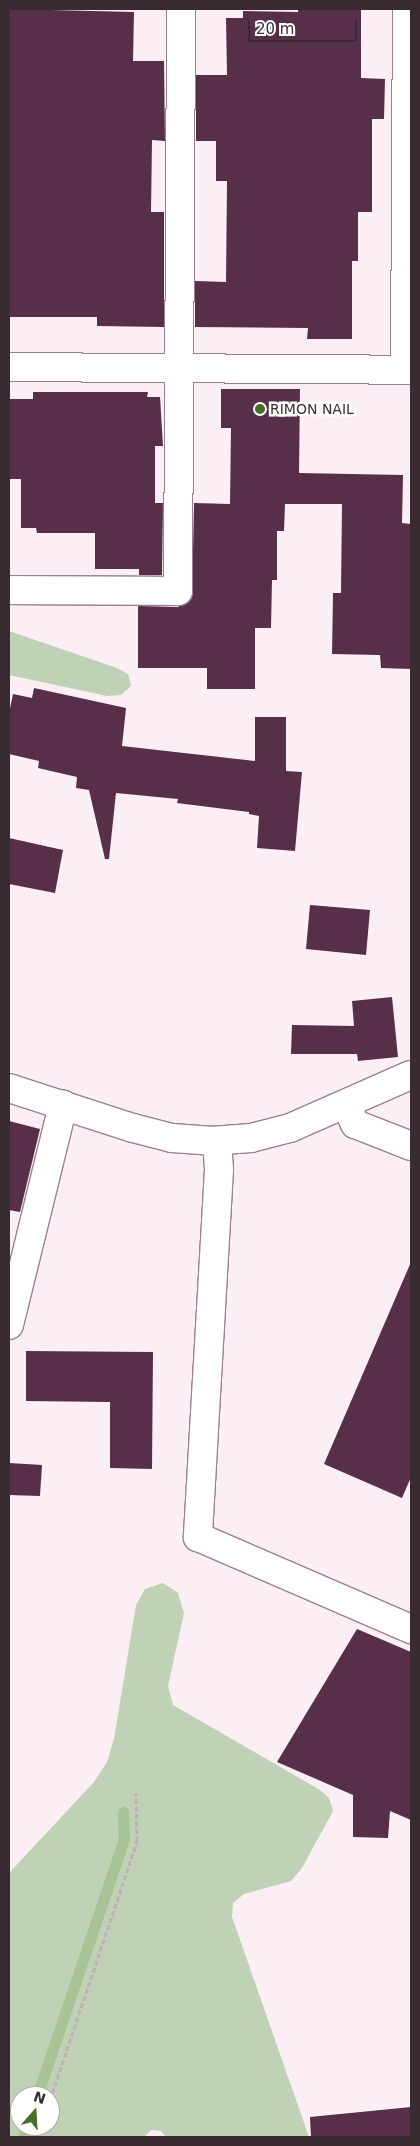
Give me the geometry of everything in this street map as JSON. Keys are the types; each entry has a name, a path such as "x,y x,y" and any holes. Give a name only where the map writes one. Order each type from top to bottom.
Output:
{"street":[{"path":"9,590 178,591 180,9"},
{"path":"9,367 408,370 407,9"},
{"path":"9,1088 172,1138 217,1141 251,1138 290,1128 411,1075"},
{"path":"346,1104 354,1124 411,1146"},
{"path":"9,1325 62,1105"},
{"path":"217,1141 219,1170 198,1537 411,1629"}],"path":[{"path":"55,2086 137,1841 136,1793"}],"green space":[{"path":"9,631 117,668 128,674 131,686 121,695 107,696 9,675"},
{"path":"163,1583 178,1593 184,1613 168,1686 173,1705 320,1790 329,1798 333,1811 302,1868 291,1881 244,1894 233,1903 232,1917 309,2137 166,2137 161,2131 151,2130 144,2137 9,2137 9,1873 94,1782 107,1762 114,1739 136,1605 145,1589"}],"building":[{"path":"9,9 134,12 133,61 164,61 165,141 152,140 151,212 164,212 164,327 97,326 97,317 9,317"},
{"path":"298,9 361,9 361,78 385,79 384,119 372,119 372,212 358,212 358,261 352,261 352,339 307,339 308,328 195,327 195,281 226,282 227,181 216,181 216,141 196,141 196,75 227,75 226,18 243,18 243,11 298,12"},
{"path":"221,389 300,389 299,473 403,475 402,523 411,524 411,669 381,668 380,655 332,654 333,593 341,593 342,504 285,504 284,531 277,531 277,580 272,580 271,628 255,628 255,689 207,689 207,668 138,668 138,606 178,607 192,598 194,503 230,504 231,428 221,428"},
{"path":"33,392 148,392 147,397 160,397 163,446 155,446 155,503 163,503 162,575 139,575 139,569 95,569 95,533 37,533 36,528 21,528 21,479 9,479 9,399 33,399"},
{"path":"34,688 126,708 122,746 255,761 255,717 286,717 286,771 302,772 295,851 257,848 259,816 249,814 249,812 177,803 178,799 116,793 109,859 105,859 89,790 76,788 77,777 38,768 39,761 9,754 9,713 13,694 32,698"},
{"path":"9,838 63,850 55,893 9,884"},
{"path":"310,905 370,910 366,955 306,949"},
{"path":"392,997 398,1057 358,1061 357,1054 291,1054 292,1025 354,1026 352,1001"},
{"path":"9,1121 40,1129 20,1212 9,1210"},
{"path":"411,1262 411,1477 402,1498 324,1464"},
{"path":"26,1351 153,1352 152,1469 110,1468 110,1402 26,1401"},
{"path":"9,1463 42,1465 40,1496 9,1495"},
{"path":"357,1629 411,1652 411,1820 390,1811 388,1838 353,1837 353,1795 277,1762"},
{"path":"411,2107 411,2137 311,2137 310,2117"}],"waterway":[{"path":"40,2086 124,1839 123,1812"}],"place":[{"name":"RIMON NAIL","path":"260,409"}]}
